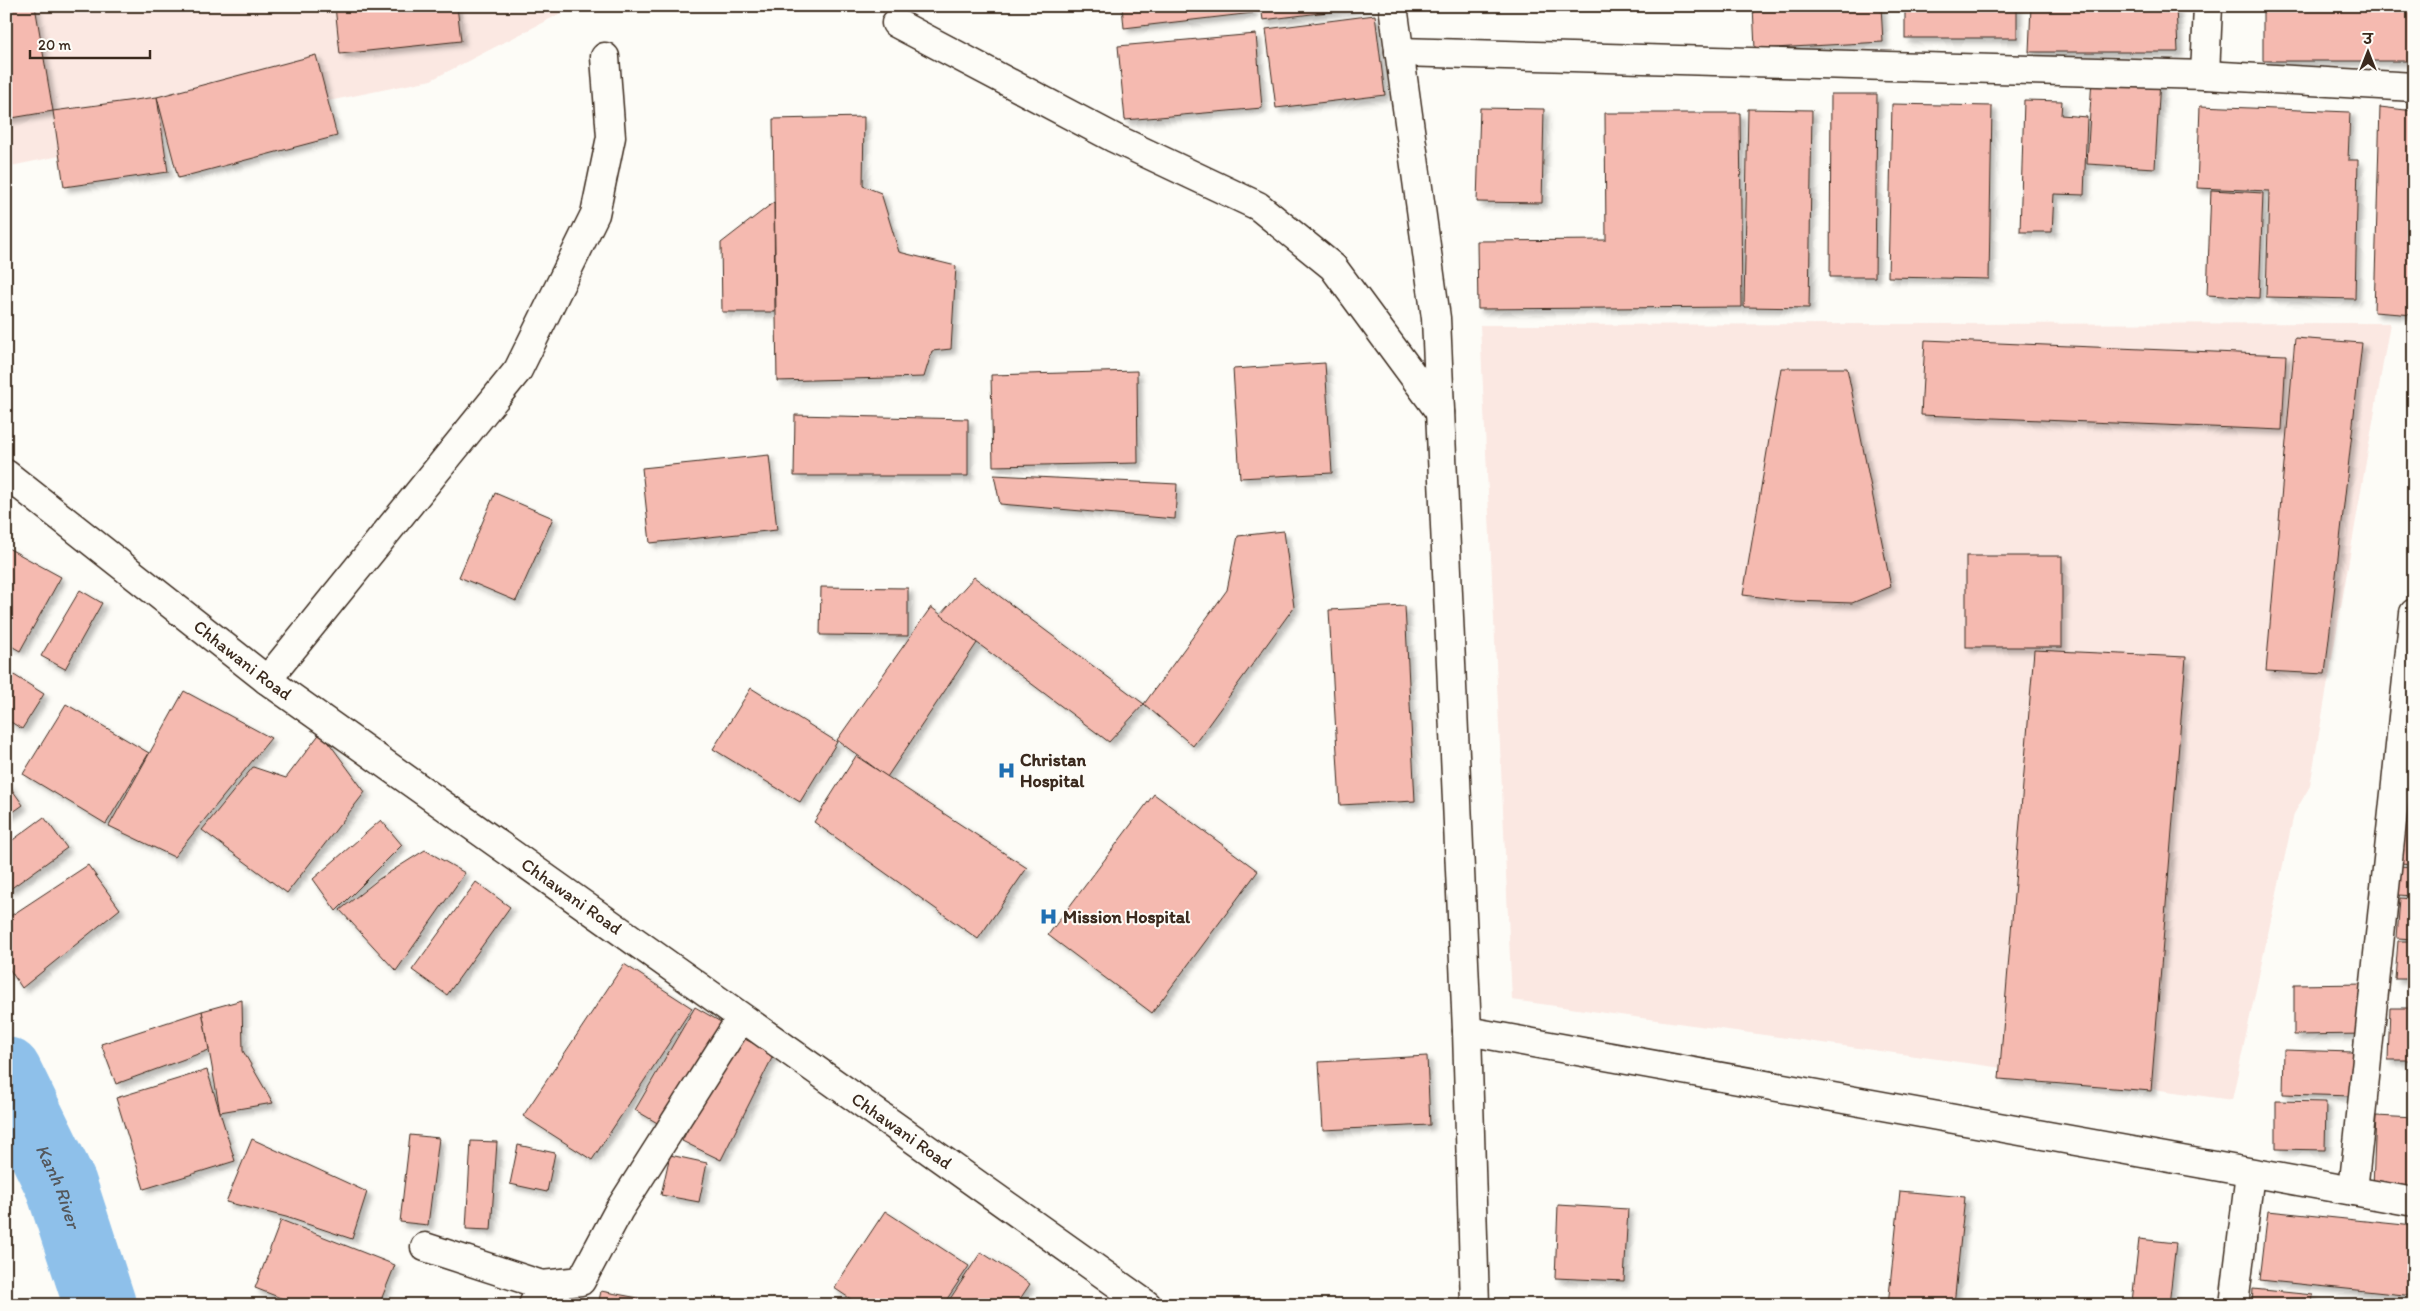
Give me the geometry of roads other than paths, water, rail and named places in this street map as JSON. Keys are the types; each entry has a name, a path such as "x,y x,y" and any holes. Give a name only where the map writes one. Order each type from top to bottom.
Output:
{"street":[{"path":"1393,6 1436,318 1467,1031 1475,1305"},
{"path":"2205,75 2208,6"},
{"path":"896,23 1114,138 1258,206 1333,267 1440,412"},
{"path":"1400,52 2205,75 2414,87"},
{"path":"266,680 518,370 595,214 611,137 605,57"},
{"name":"Chhawani Road","path":"6,474 266,680 1147,1305"},
{"path":"2353,1191 2414,613"},
{"path":"425,1247 538,1295 581,1281 619,1210 741,1018"},
{"path":"1467,1031 2414,1202"},
{"path":"2234,1305 2250,1173"}],"waterway":[{"name":"Kanh River","path":"6,1073 61,1185 100,1305"}],"place":[{"name":"Christan Hospital","path":"1006,770"},
{"name":"Mission Hospital","path":"1049,917"}]}
